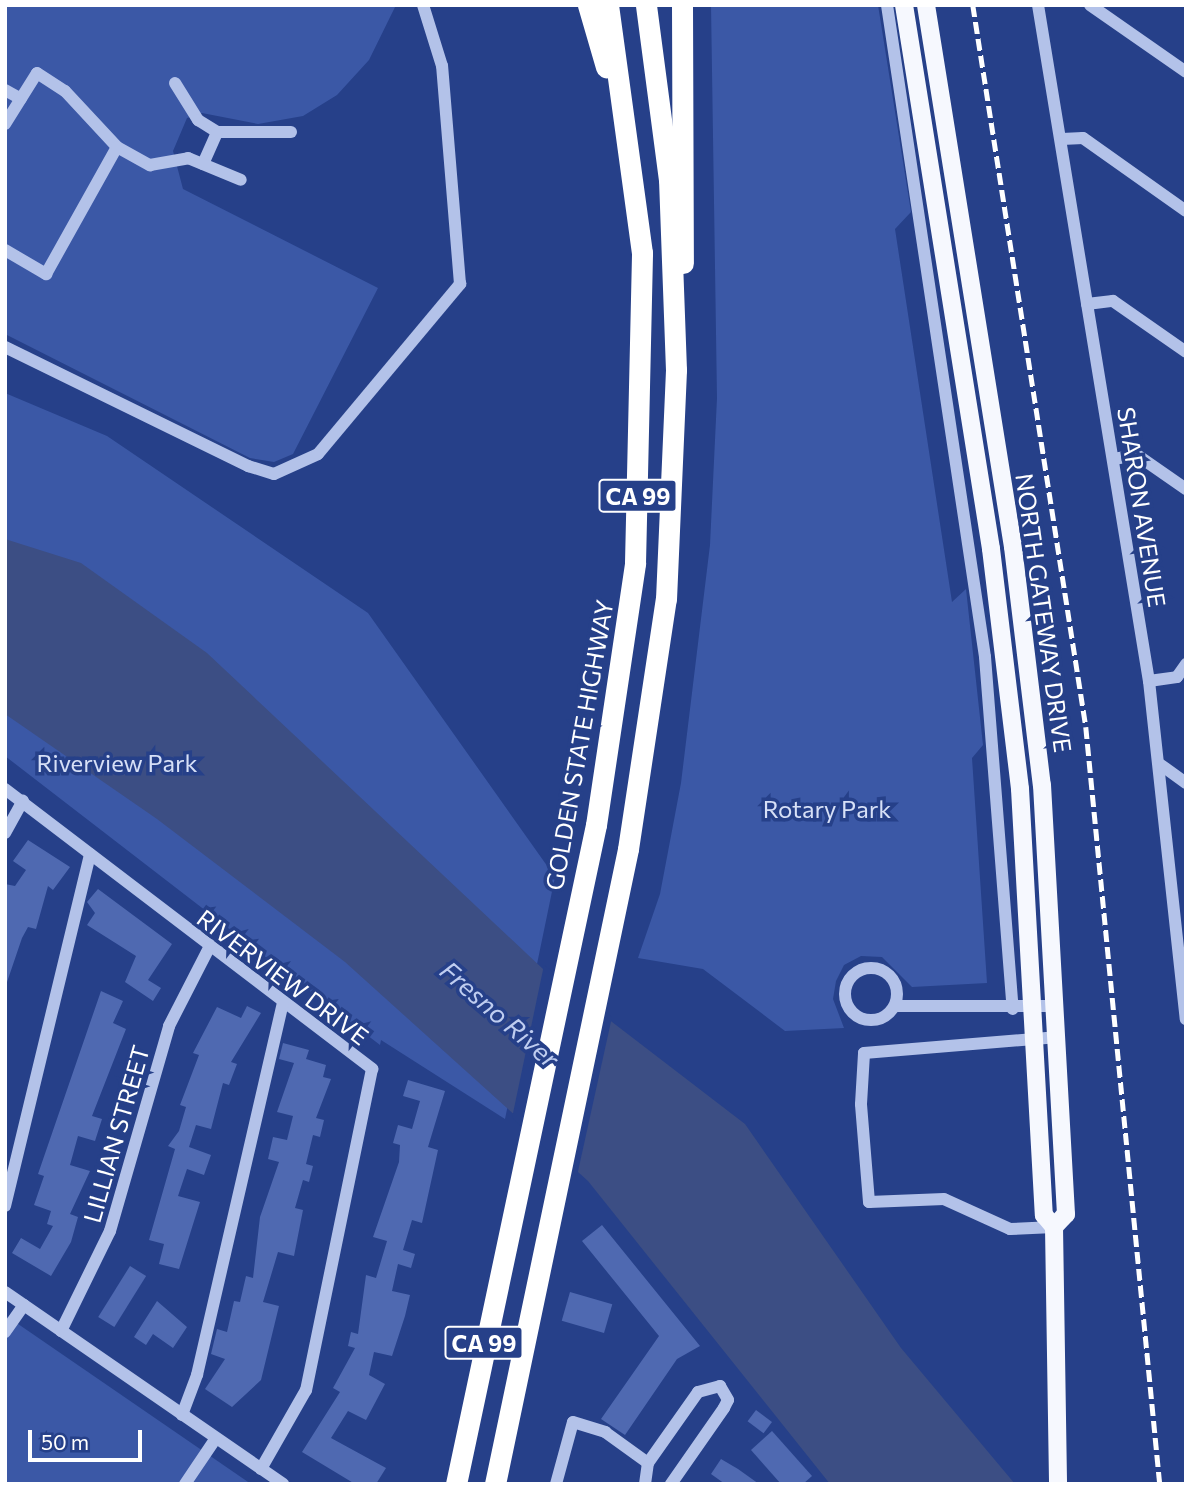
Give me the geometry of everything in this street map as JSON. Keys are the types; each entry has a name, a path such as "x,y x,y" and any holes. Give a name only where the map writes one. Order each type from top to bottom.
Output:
{"highway":[{"path":"588,5 634,164"},
{"name":"GOLDEN STATE HIGHWAY","path":"456,1484 512,1203 596,825 635,564 643,307 634,164 608,5"},
{"name":"CA 99","path":"495,1484 546,1228 628,849 666,599 676,370 669,180 646,5"},
{"path":"676,370 688,198 682,5"}],"main road":[{"name":"NORTH GATEWAY DRIVE","path":"904,5 938,274 1005,653 1034,1008 1044,1215 1054,1227 1058,1481"},
{"name":"NORTH GATEWAY DRIVE","path":"926,5 1026,648 1057,1006 1066,1214 1054,1227"}],"street":[{"path":"5,346 248,466 274,474 318,454 460,284 442,65 423,5"},
{"path":"887,5 938,274 985,657 1013,1009"},
{"name":"SHARON AVENUE","path":"1038,5 1149,681 1161,765 1186,1019"},
{"path":"1090,5 1186,72"},
{"path":"5,124 37,73 65,91 117,147 150,164 188,158 241,180"},
{"path":"175,83 198,120 217,132 291,132"},
{"path":"5,90 21,99"},
{"path":"203,164 217,132"},
{"path":"1062,139 1083,138 1186,211"},
{"path":"5,250 46,274 117,147"},
{"path":"938,274 968,268"},
{"path":"1087,304 1113,301 1186,352"},
{"path":"1113,459 1137,455 1186,489"},
{"path":"985,657 1026,648"},
{"path":"1149,681 1177,677 1186,664"},
{"path":"1161,765 1186,783"},
{"name":"RIVERVIEW DRIVE","path":"5,789 209,948 372,1069 306,1390 261,1469"},
{"path":"5,832 23,802"},
{"path":"5,1206 90,854"},
{"name":"LILLIAN STREET","path":"61,1331 110,1231 169,1026 209,948"},
{"path":"895,1006 893,979 879,968 854,973 845,987 850,1011 864,1020 882,1018 895,1006 1013,1009 1057,1006"},
{"path":"182,1415 197,1375 283,1003"},
{"path":"1054,1227 1010,1229 944,1199 869,1202 864,1166 863,1053 910,1044 1058,1037"},
{"path":"5,1292 283,1484"},
{"path":"5,1332 24,1305"},
{"path":"645,1484 648,1463 698,1392 720,1385 728,1400 671,1484"},
{"path":"556,1484 573,1422 605,1432 648,1463"},
{"path":"185,1484 216,1438"}],"green space":[{"path":"5,5 396,5 369,60 337,95 303,116 258,124 202,113 187,118 173,151 183,189 378,288 293,454 274,462 250,458 5,334"},
{"name":"Rotary Park","path":"711,5 878,5 911,212 895,229 952,602 966,589 983,745 972,758 987,983 912,987 882,957 861,956 844,965 836,981 833,999 844,1028 785,1031 703,969 638,958 660,894 681,783 710,545 717,398"},
{"name":"Riverview Park","path":"5,393 107,436 368,613 555,877 505,1119 381,1040 380,1045 5,756"},
{"path":"5,1315 251,1484 5,1484"}],"water":[{"name":"Fresno River","path":"5,539 81,563 207,653 543,969 745,1124 901,1348 1015,1484 830,1484 588,1181 345,962 157,819 5,714"}],"pier":[{"path":"544,965 612,1017 577,1176 512,1118"}],"building":[{"path":"28,840 70,867 53,890 48,886 36,929 28,927 22,938 5,988 5,884 15,886 26,870 13,861"},
{"path":"98,889 172,944 148,980 161,988 153,1001 125,982 136,956 87,925 95,913 87,902"},
{"path":"101,991 123,1001 113,1023 126,1029 92,1116 102,1119 95,1141 78,1136 70,1165 90,1171 70,1214 78,1217 71,1242 51,1276 12,1253 21,1238 40,1249 53,1226 47,1224 51,1211 34,1205 44,1176 38,1174"},
{"path":"247,1006 261,1013 231,1062 237,1064 229,1085 223,1083 211,1129 196,1125 189,1147 211,1155 204,1175 187,1169 178,1196 200,1202 179,1269 159,1264 164,1244 149,1240 175,1149 168,1146 179,1131 186,1107 180,1105 199,1055 193,1053 217,1007 241,1018"},
{"path":"283,1043 309,1050 306,1059 326,1065 323,1077 331,1079 316,1118 324,1120 320,1137 313,1135 306,1164 313,1166 309,1182 303,1180 295,1208 303,1210 294,1256 278,1252 263,1302 279,1306 261,1380 232,1407 205,1389 225,1359 211,1354 217,1329 227,1332 234,1301 240,1302 246,1276 253,1278 260,1217 279,1162 268,1159 273,1137 287,1140 293,1116 277,1112 294,1063 279,1059"},
{"path":"408,1080 445,1091 428,1147 438,1150 422,1223 412,1220 403,1250 415,1254 411,1268 398,1264 392,1291 410,1295 405,1316 392,1356 374,1352 369,1375 385,1384 366,1420 348,1411 331,1438 386,1468 376,1484 355,1484 302,1452 340,1392 333,1388 355,1348 348,1346 351,1332 358,1334 366,1275 376,1278 387,1241 373,1237 399,1162 400,1145 393,1143 398,1125 412,1129 420,1101 403,1096"},
{"path":"602,1225 700,1346 677,1359 625,1435 601,1419 659,1336 582,1241"},
{"path":"130,1266 146,1276 114,1327 98,1317"},
{"path":"570,1292 612,1304 604,1333 562,1321"},
{"path":"157,1301 187,1327 173,1348 153,1334 146,1345 134,1337"},
{"path":"756,1410 772,1422 764,1433 748,1421"},
{"path":"772,1431 812,1476 803,1484 781,1484 751,1450"},
{"path":"721,1459 759,1484 725,1484 711,1474"}],"railway":[{"path":"973,5 1086,727 1160,1484"}]}
